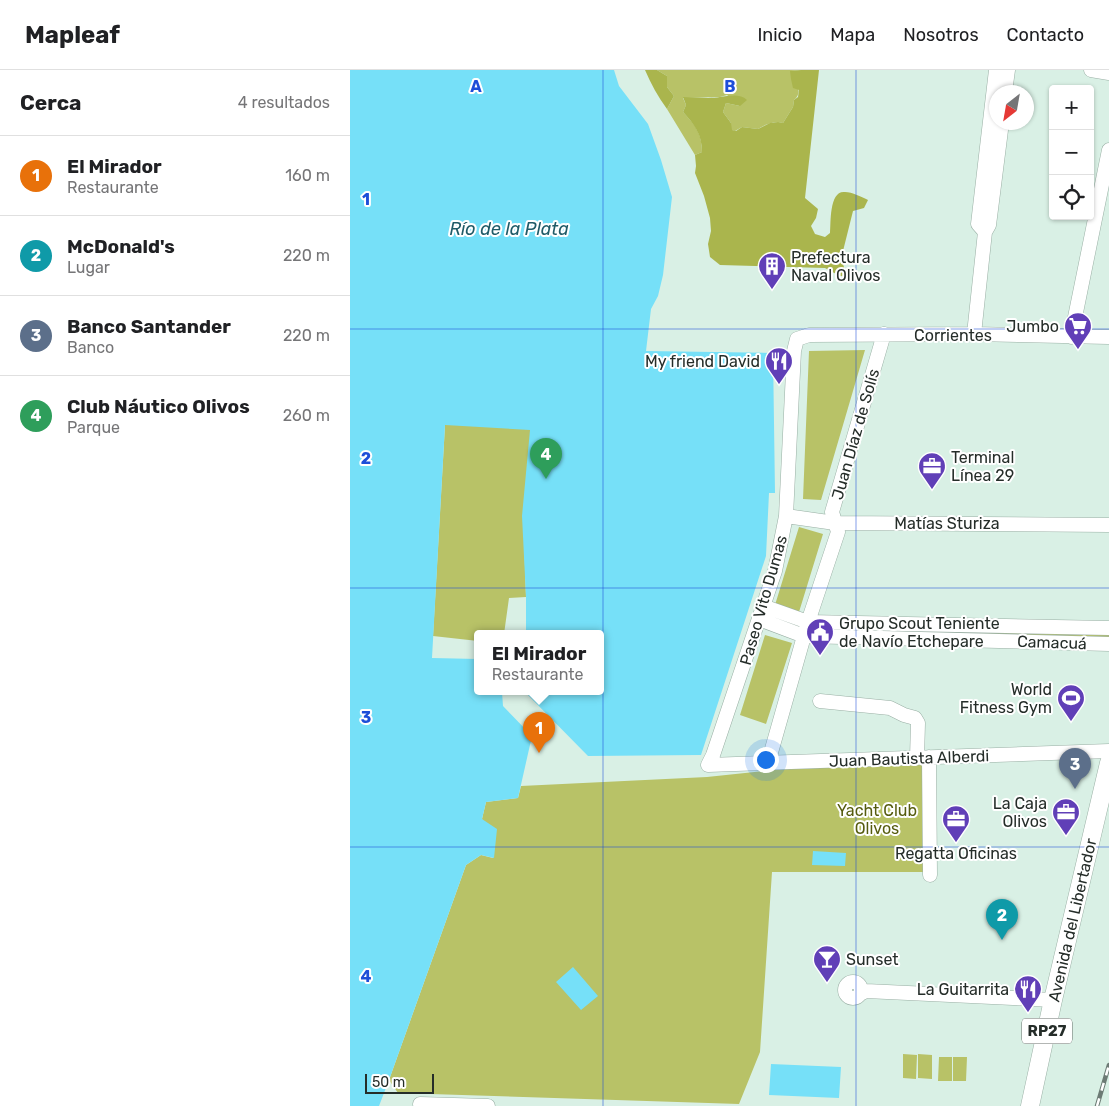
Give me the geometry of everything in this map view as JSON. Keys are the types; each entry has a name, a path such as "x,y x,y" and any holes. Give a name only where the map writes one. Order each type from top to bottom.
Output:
{"main road":[{"name":"Avenida del Libertador","path":"1030,1106 1109,763"}],"street":[{"path":"984,232 978,224 996,70"},
{"path":"1006,85 1008,70"},
{"path":"1091,70 1109,73"},
{"path":"974,334 984,232 989,225 1001,130"},
{"path":"1070,337 1109,150"},
{"name":"Corrientes","path":"797,339 809,334 974,334 1109,338"},
{"name":"Juan Díaz de Solís","path":"768,763 808,622 838,532 832,512 884,334"},
{"name":"Paseo Vito Dumas","path":"708,765 714,755 775,571 786,516 794,351 797,339"},
{"name":"Matías Sturiza","path":"786,516 835,523 1109,525"},
{"name":"Camacuá","path":"763,606 808,622 1046,642 1109,644"},
{"name":"Camacuá","path":"759,619 804,636 1047,627 1109,628"},
{"path":"1046,642 1047,627"},
{"path":"820,700 890,708 915,718 918,723 923,757 930,875"},
{"name":"Juan Bautista Alberdi","path":"708,765 1109,751"},
{"path":"862,990 1053,1000"},
{"path":"420,1104 488,1106"}],"green space":[{"path":"645,70 657,70 667,76 667,87 674,96 667,109 655,90"},
{"path":"657,70 801,70 791,71 798,86 798,93 793,107 783,123 770,123 758,129 742,127 735,131 731,130 731,123 723,112 726,103 740,106 727,95 720,97 683,98 686,105 683,112 694,125 701,140 702,152 695,155 667,109 674,96 667,87 667,76"},
{"path":"819,70 805,198 818,209 816,218 811,226 815,234 825,237 830,233 833,201 840,193 851,193 868,200 864,208 853,211 841,259 844,267 844,276 840,276 825,268 720,265 710,257 708,244 711,231 710,218 695,173 695,155 702,152 701,140 697,130 683,112 686,105 683,97 741,96 747,100 740,106 726,103 723,112 731,123 732,130 736,131 742,127 758,129 770,123 783,123 793,107 794,100 798,97 799,90 793,88 790,71"},
{"path":"865,350 821,500 803,499 809,351"},
{"path":"655,419 524,538 526,597 509,598 505,630 474,630 474,641 433,636 445,425"},
{"path":"799,527 823,534 799,612 775,605"},
{"path":"820,626 1109,632 1109,641 818,634"},
{"path":"765,635 792,643 766,724 740,715"},
{"name":"Yacht Club Olivos","path":"932,763 933,872 772,872 760,1052 739,1104 398,1093 389,1080 466,865 481,855 493,858 482,819 486,802 518,798 521,786 707,777 783,769"},
{"path":"903,1054 917,1055 916,1079 903,1078"},
{"path":"918,1054 932,1055 932,1079 918,1078"},
{"path":"939,1057 952,1057 952,1081 938,1081"},
{"path":"953,1057 967,1057 966,1081 953,1081"}],"water":[{"name":"Río de la Plata","path":"350,70 614,70 619,86 648,124 672,197 663,275 658,296 651,309 646,351 773,353 775,493 769,493 766,556 701,755 588,756 528,695 604,695 604,630 526,630 522,516 530,430 445,425 432,658 474,659 474,695 502,695 503,706 532,736 518,798 486,802 482,819 497,829 494,858 481,855 466,865 379,1106 350,1106"},
{"path":"813,851 846,853 845,866 812,865"},
{"path":"573,967 598,996 581,1010 556,982"},
{"path":"771,1064 841,1067 839,1098 769,1095"}],"railway":[{"path":"1097,1106 1109,1065"}],"place":[{"name":"Prefectura Naval Olivos","path":"772,290"},
{"name":"Jumbo","path":"1078,350"},
{"name":"My friend David","path":"779,385"},
{"name":"Club Náutico Olivos","path":"546,479"},
{"name":"Terminal Línea 29","path":"932,490"},
{"name":"Grupo Scout Teniente de Navío Etchepare","path":"820,656"},
{"name":"World Fitness Gym","path":"1071,722"},
{"name":"El Mirador","path":"539,753"},
{"name":"Banco Santander","path":"1075,789"},
{"name":"La Caja Olivos","path":"1066,836"},
{"name":"Regatta Oficinas","path":"956,843"},
{"name":"McDonald's","path":"1002,940"},
{"name":"Sunset","path":"827,983"},
{"name":"La Guitarrita","path":"1028,1013"}]}
